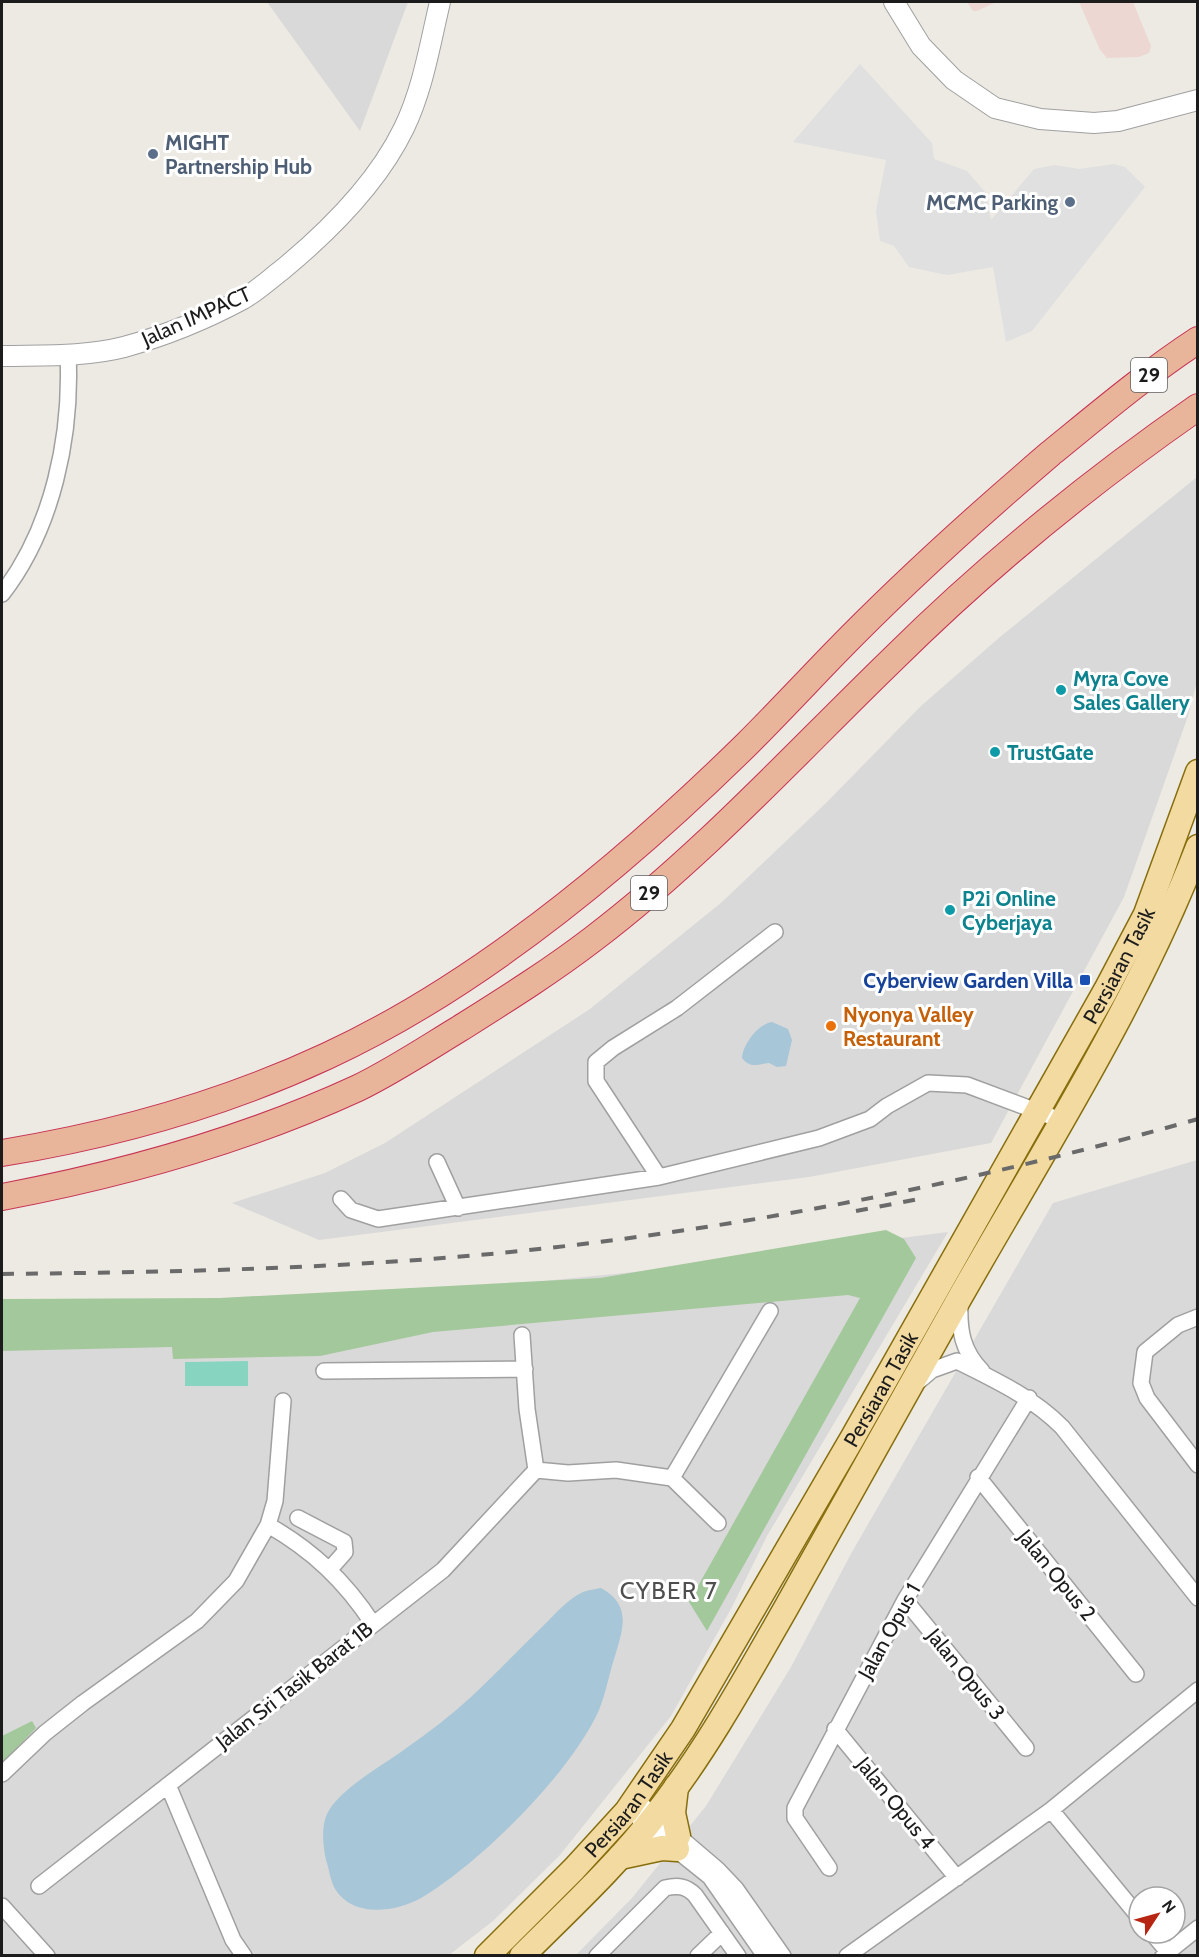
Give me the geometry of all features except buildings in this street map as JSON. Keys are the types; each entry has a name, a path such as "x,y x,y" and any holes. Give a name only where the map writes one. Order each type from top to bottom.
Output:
{"highway":[{"name":"29","path":"2,1153 122,1128 285,1074 370,1034 480,966 589,886 645,838 745,746 834,653 987,507 1111,403 1192,343"},
{"name":"29","path":"2,1197 152,1163 292,1116 361,1086 401,1065 545,974 595,938 682,864 894,658 994,566 1136,452 1194,410"}],"main road":[{"name":"Persiaran Tasik","path":"522,1956 620,1857 683,1729 1107,990 1146,914 1197,772"},
{"name":"Persiaran Tasik","path":"487,1956 574,1869 676,1787 726,1712 960,1297 1063,1121 1152,953 1177,901 1197,847"},
{"path":"620,1857 677,1843 673,1813 676,1787"}],"street":[{"name":"Jalan IMPACT","path":"2,356 68,354 123,347 174,331 234,303 265,284 321,238 374,177 402,131 418,92 440,2"},
{"path":"894,2 921,46 954,80 995,108 1040,119 1094,123 1118,121 1197,100"},
{"path":"2,594 20,567 42,520 57,478 70,389 68,354"},
{"path":"659,1177 596,1081 596,1062 607,1052 677,1008 775,933"},
{"path":"341,1199 351,1210 378,1219 659,1177 819,1138 870,1119 887,1106 928,1083 967,1085 1063,1121"},
{"path":"437,1162 458,1208"},
{"path":"960,1297 960,1330 965,1348 986,1376"},
{"path":"672,1478 770,1311"},
{"path":"1197,1317 1178,1325 1145,1352 1141,1383 1147,1398 1197,1465"},
{"path":"522,1335 527,1409 536,1470 568,1473 616,1470 672,1478 718,1523"},
{"path":"908,1390 932,1370 957,1361 1029,1398 1062,1427 1197,1598"},
{"path":"324,1371 525,1369"},
{"name":"Jalan Opus 1","path":"829,1868 795,1818 795,1808 834,1729 905,1600 978,1477 1029,1398"},
{"path":"2,1774 73,1710 197,1621 236,1581 267,1525 278,1482 283,1401"},
{"name":"Jalan Sri Tasik Barat 1B","path":"39,1886 443,1570 536,1470"},
{"name":"Jalan Opus 2","path":"978,1477 1136,1674"},
{"path":"298,1518 344,1542 345,1552 330,1569"},
{"path":"267,1525 304,1548 330,1569 373,1624"},
{"name":"Jalan Opus 3","path":"905,1600 1026,1748"},
{"path":"847,1956 1052,1810 1197,1690"},
{"name":"Jalan Opus 4","path":"834,1729 957,1878"},
{"path":"168,1785 233,1940 244,1956"},
{"path":"1052,1810 1127,1902"},
{"path":"641,1813 713,1873 760,1919 783,1956"},
{"path":"713,1873 765,1956"},
{"path":"597,1956 665,1888 677,1886 690,1890 695,1895 738,1956"},
{"path":"2,1906 47,1956"},
{"path":"1166,1954 1197,1928"},
{"path":"698,1956 722,1933"}],"shaded area":[{"path":"267,2 408,2 360,131"},
{"path":"967,2 996,2 973,11"},
{"path":"1079,2 1133,2 1151,46 1149,53 1139,57 1107,58 1100,50"},
{"name":"MCMC Parking","path":"860,64 932,143 934,159 967,171 986,193 991,220 1034,169 1055,165 1079,169 1114,164 1125,167 1145,187 1032,331 1006,342 993,267 947,275 909,267 894,246 880,241 876,211 886,160 793,142"},
{"path":"1197,477 1198,678 1188,716 1124,897 991,1143 809,1177 319,1240 232,1203 325,1173 385,1143 590,1009 722,902 827,802 921,706 1000,637"},
{"path":"1197,1160 1197,1955 575,1956 632,1898 706,1806 791,1667 852,1552 1053,1203"},
{"path":"948,1232 767,1536 732,1607 671,1716 560,1855 493,1921 449,1955 2,1955 2,1307 472,1288 644,1271"}],"green space":[{"path":"886,1230 904,1239 916,1258 707,1631 689,1602 860,1298 848,1295 433,1332 320,1356 173,1359 172,1347 2,1351 2,1299 220,1298 600,1278"},
{"path":"248,1361 248,1386 185,1386 185,1362"},
{"path":"32,1721 36,1728 2,1763 2,1736"}],"water":[{"path":"772,1022 788,1029 792,1040 786,1066 777,1067 769,1063 748,1064 742,1058 748,1041 762,1026"},
{"path":"601,1588 617,1602 623,1618 604,1697 586,1735 546,1788 496,1840 470,1863 421,1898 398,1907 374,1910 351,1904 342,1897 331,1881 323,1843 325,1819 333,1805 362,1778 447,1718 567,1603 583,1592"}],"railway":[{"path":"2,1274 143,1272 355,1264 496,1253 646,1236 805,1210 963,1179 1198,1119"},
{"path":"856,1211 924,1198"}],"place":[{"name":"MIGHT Partnership Hub","path":"153,154"},
{"name":"MCMC Parking","path":"1070,202"},
{"name":"Myra Cove Sales Gallery","path":"1061,690"},
{"name":"TrustGate","path":"995,752"},
{"name":"P2i Online Cyberjaya","path":"950,910"},
{"name":"Cyberview Garden Villa","path":"1085,980"},
{"name":"Nyonya Valley Restaurant","path":"831,1026"}],"district":[{"name":"CYBER 7","path":"669,1590"}]}
